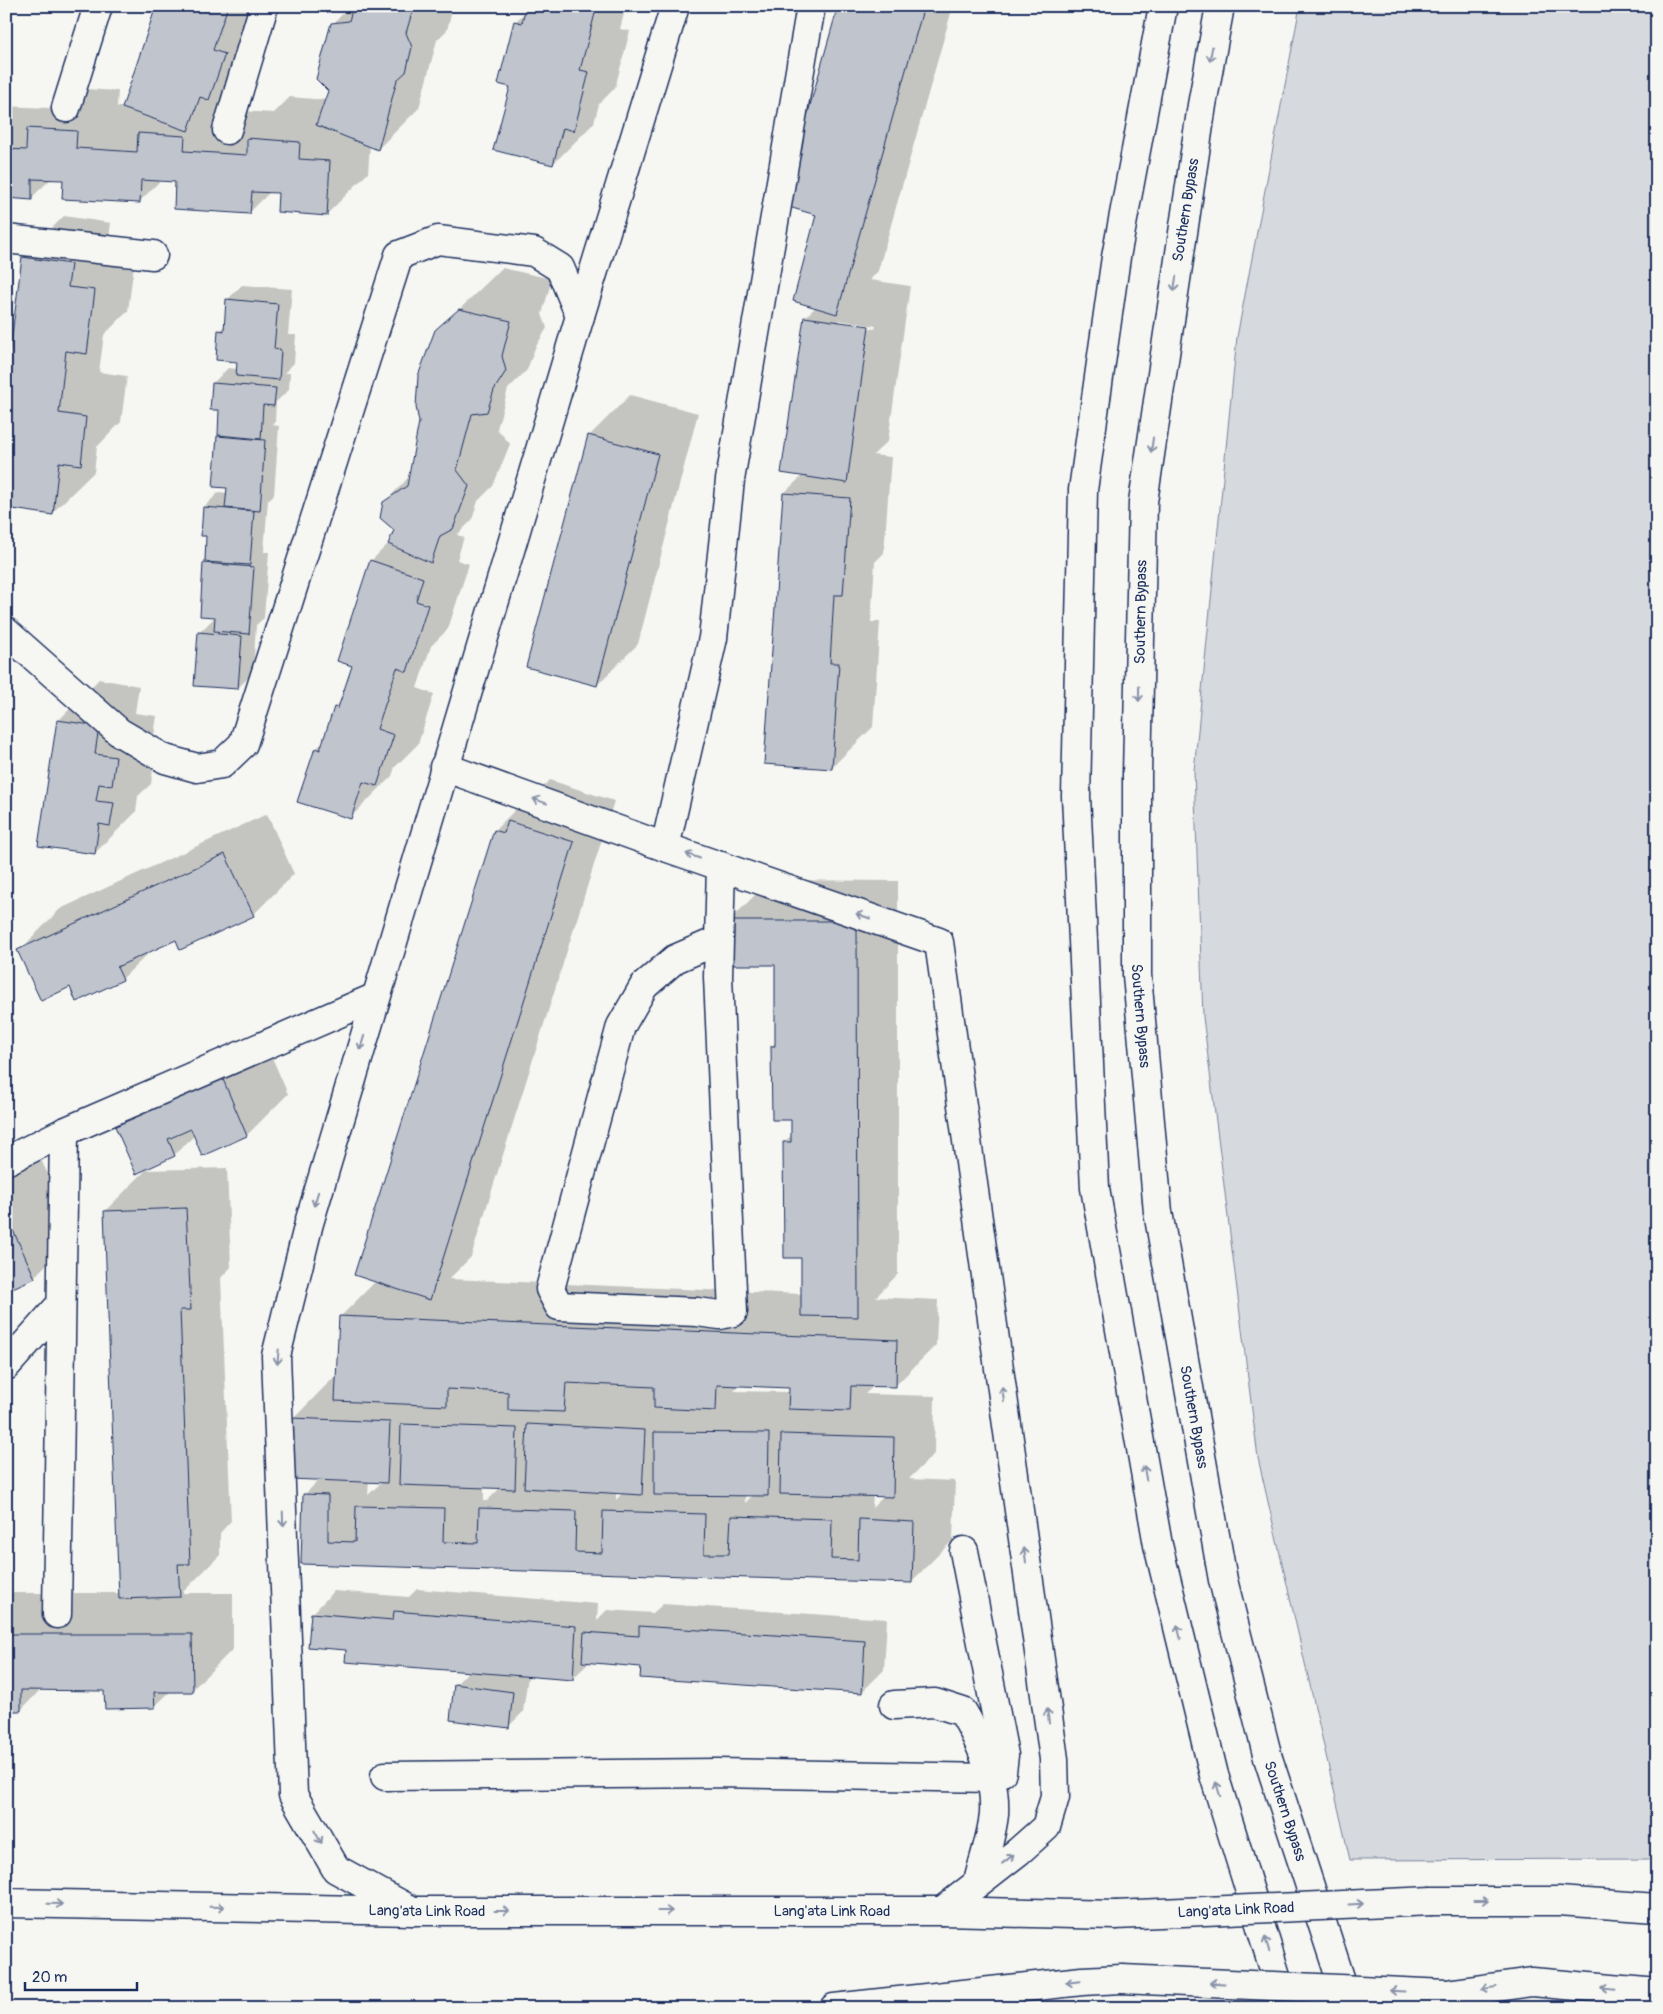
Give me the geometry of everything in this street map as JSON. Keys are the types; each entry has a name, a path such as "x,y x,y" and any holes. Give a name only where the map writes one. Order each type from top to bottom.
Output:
{"main road":[{"path":"66,108 98,6"},
{"path":"227,130 264,6"},
{"path":"413,1911 336,1869 293,1795 276,1356 309,1223 444,766 674,6"},
{"path":"665,847 713,638 730,480 811,6"},
{"path":"1163,6 1116,257 1083,490 1076,796 1095,1188 1158,1545 1214,1775 1286,2008"},
{"name":"Southern Bypass","path":"1220,6 1202,105 1144,502 1137,775 1137,975 1158,1212 1224,1580 1268,1758 1350,2008"},
{"path":"6,239 152,255"},
{"path":"7,642 119,732 165,759 197,768 222,764 242,744 399,255 438,240 534,252 560,268 580,316"},
{"path":"444,766 665,847 939,942 1054,1759 1056,1797 1046,1827 942,1910"},
{"path":"719,940 675,959 644,986 621,1026 550,1289 559,1306 697,1312 720,1316 733,1312 718,977 719,940 721,866"},
{"path":"6,1161 64,1132 376,997"},
{"path":"57,1614 64,1132"},
{"path":"6,1366 61,1304"},
{"path":"385,1776 717,1773 992,1778 1002,1772 1004,1755 964,1552"},
{"path":"894,1706 935,1703 962,1712 975,1733 992,1778 994,1815 978,1882"},
{"name":"Lang'ata Link Road","path":"6,1903 413,1911 942,1910 1115,1915 1432,1901 1559,1901 1657,1908"},
{"path":"834,2008 1082,1981 1122,1979 1446,1994 1532,1982 1657,1993"}],"shaded area":[{"path":"1300,6 1657,6 1657,1859 1350,1860 1258,1458 1203,1017 1194,771 1237,337"}],"building":[{"path":"156,6 228,6 213,50 225,54 209,100 200,97 188,131 122,108"},
{"path":"353,6 414,6 406,33 412,47 406,72 397,80 378,150 316,125 328,91 316,79 331,23 349,21"},
{"path":"526,6 597,6 580,70 589,72 574,131 563,128 553,165 493,150 510,87 498,84 514,21 522,23"},
{"path":"838,6 924,6 837,314 793,301 816,215 782,205"},
{"path":"27,128 77,131 76,148 137,152 138,133 185,136 184,151 247,155 247,138 300,142 299,159 330,161 327,216 277,212 278,193 252,192 250,214 174,209 175,182 141,180 140,203 62,199 63,180 32,179 32,200 6,198 6,149 26,150"},
{"path":"22,257 71,264 68,287 95,290 87,354 66,351 59,413 86,417 81,465 59,462 53,515 6,508 6,382"},
{"path":"226,299 278,304 274,349 281,350 279,380 236,376 237,362 216,360 218,330 224,331"},
{"path":"459,309 511,321 502,356 506,371 494,390 487,412 472,414 457,470 469,486 453,529 440,536 431,563 388,544 394,530 380,518 383,502 407,486 419,422 416,407 418,376 435,330"},
{"path":"804,317 869,326 847,483 781,473"},
{"path":"212,383 276,388 274,406 263,405 261,439 218,435 219,410 210,410"},
{"path":"588,435 658,454 597,686 526,667"},
{"path":"217,436 265,440 260,511 225,508 227,488 213,487"},
{"path":"783,493 850,498 843,595 834,595 830,663 839,663 832,769 764,764"},
{"path":"203,507 254,511 250,565 205,562 206,536 201,536"},
{"path":"370,560 423,578 416,601 428,605 407,672 397,668 377,729 394,735 377,786 363,782 351,819 297,802 315,748 320,750 334,707 338,708 352,666 337,661"},
{"path":"203,563 254,567 249,634 214,631 215,617 200,616"},
{"path":"198,632 242,636 238,689 194,686"},
{"path":"57,720 99,726 95,754 116,757 112,786 99,784 96,801 114,803 110,826 99,824 95,854 38,846"},
{"path":"508,821 574,842 430,1300 354,1275 494,830 504,833"},
{"path":"225,854 254,916 180,950 176,940 117,967 123,980 76,1002 70,987 41,1001 17,950"},
{"path":"728,921 857,921 858,1317 801,1316 801,1258 784,1258 783,1142 791,1142 791,1120 772,1120 771,1046 775,1046 775,965 728,965"},
{"path":"222,1077 247,1136 202,1156 191,1129 168,1139 175,1156 136,1174 114,1124"},
{"path":"186,1208 191,1310 180,1310 190,1564 178,1564 180,1597 119,1599 104,1211"},
{"path":"6,1215 35,1278 6,1291"},
{"path":"339,1316 897,1340 896,1387 851,1386 850,1411 788,1409 789,1388 717,1385 716,1411 654,1408 654,1387 566,1383 564,1412 508,1410 508,1392 447,1389 447,1406 335,1401"},
{"path":"291,1418 390,1422 387,1483 290,1479"},
{"path":"401,1424 517,1428 515,1489 399,1485"},
{"path":"527,1424 645,1430 642,1495 524,1488"},
{"path":"654,1432 769,1433 768,1496 654,1495"},
{"path":"781,1434 894,1437 893,1497 780,1494"},
{"path":"303,1494 328,1495 328,1541 355,1542 356,1506 444,1508 443,1542 478,1543 479,1508 576,1511 575,1552 602,1553 603,1511 705,1514 704,1554 729,1554 731,1516 832,1519 831,1559 858,1560 859,1519 914,1522 912,1583 301,1564"},
{"path":"394,1611 576,1626 573,1680 345,1662 346,1650 308,1647 311,1613 393,1620"},
{"path":"639,1626 865,1641 862,1693 640,1678 641,1667 582,1662 584,1632 639,1636"},
{"path":"6,1634 192,1634 193,1692 154,1692 155,1708 105,1709 104,1691 21,1690 21,1711 6,1711"},
{"path":"454,1684 513,1692 509,1728 450,1720"}]}
